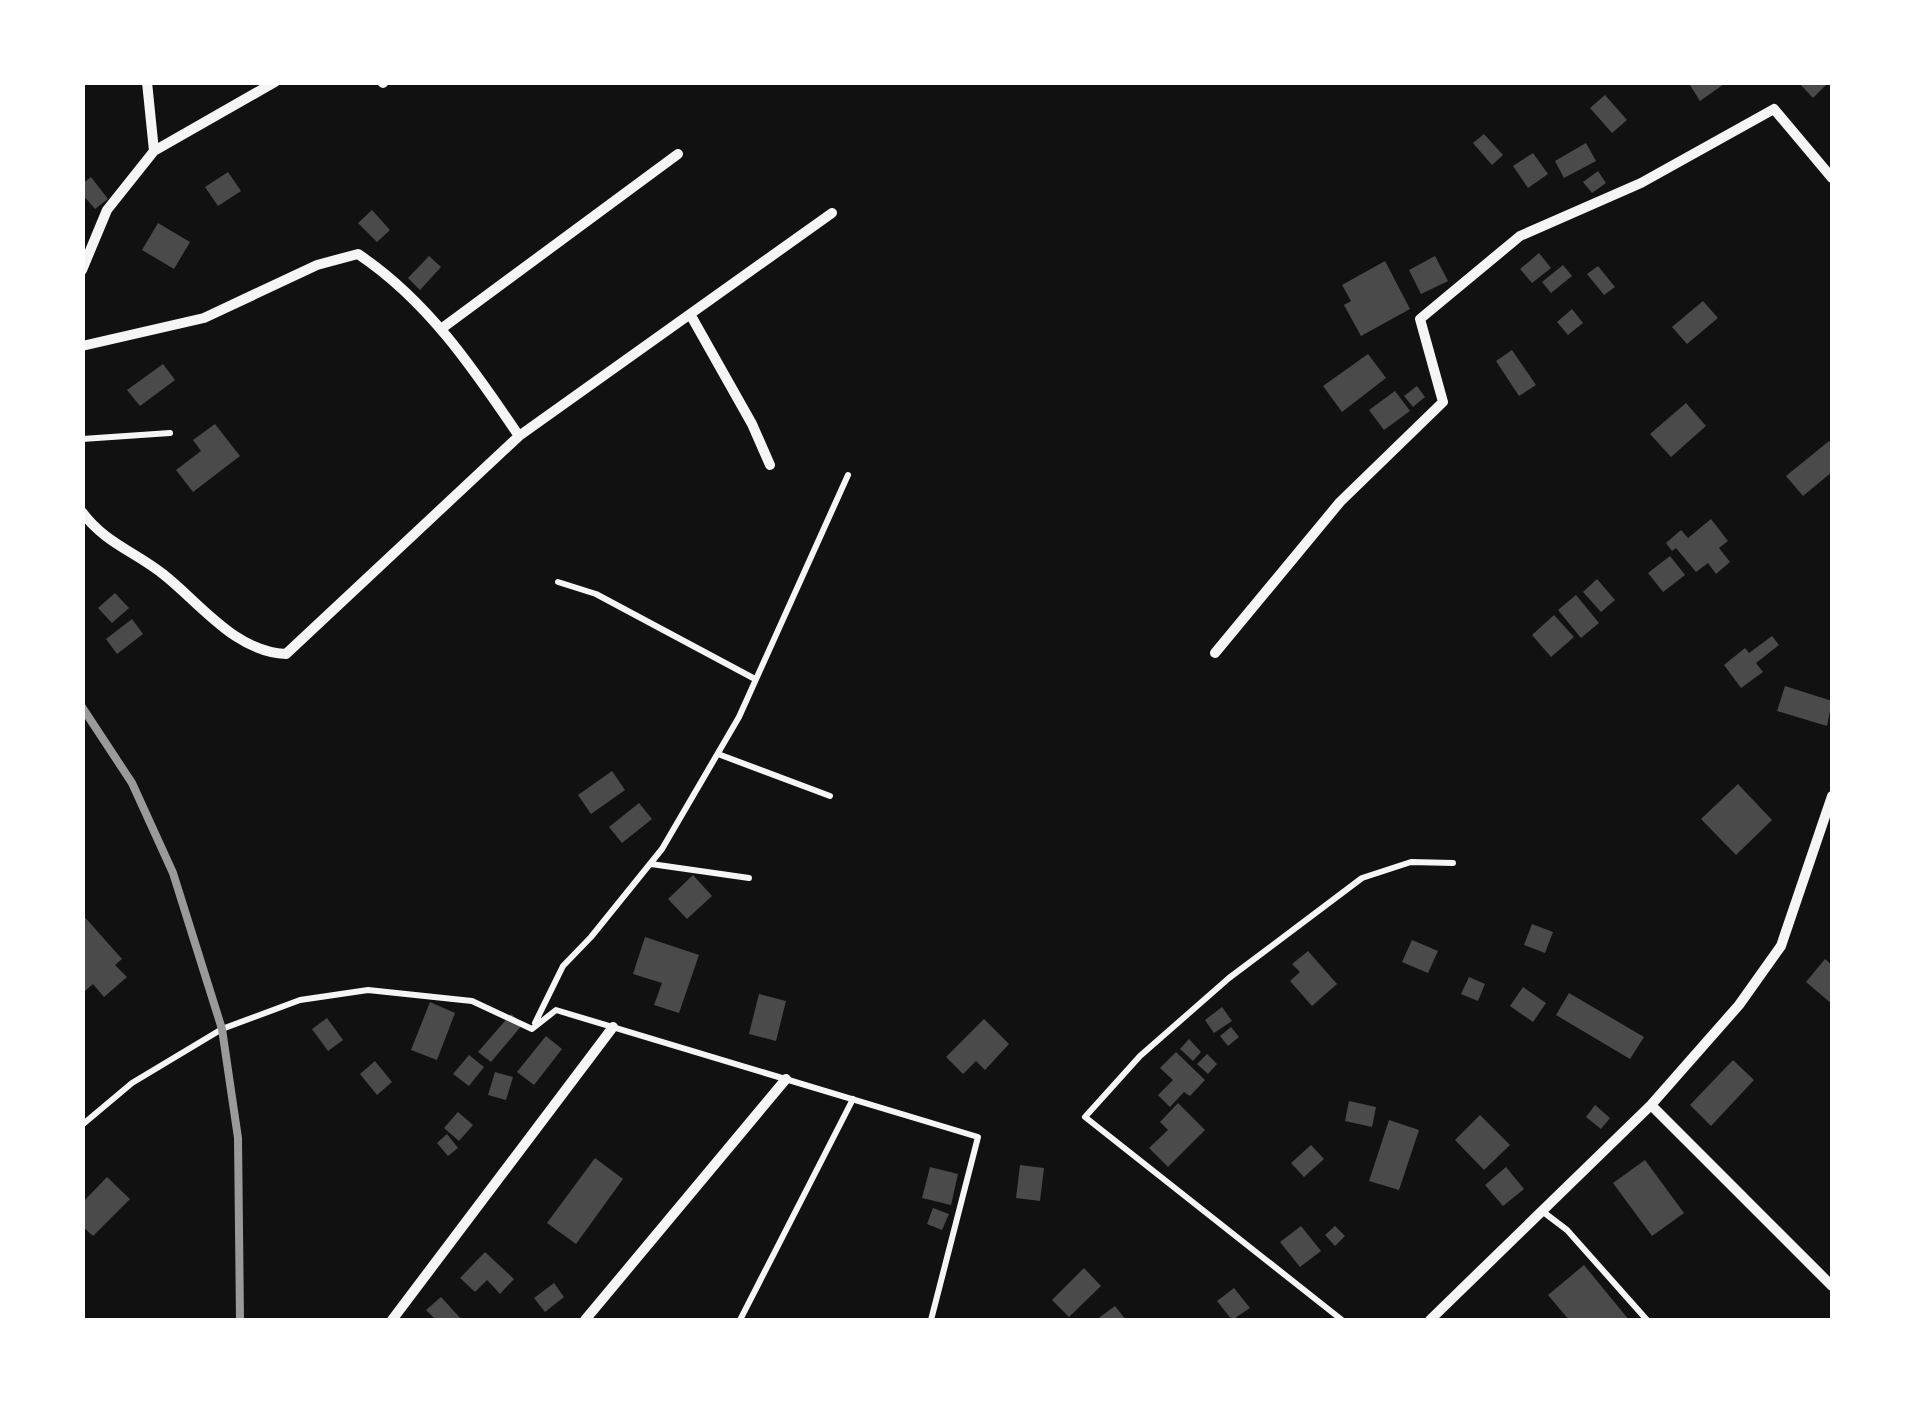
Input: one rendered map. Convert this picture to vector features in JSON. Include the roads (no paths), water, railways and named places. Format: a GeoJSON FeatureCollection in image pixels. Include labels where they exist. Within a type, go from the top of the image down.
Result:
{"type":"FeatureCollection","features":[{"type":"Feature","properties":{"kind":"street"},"geometry":{"type":"LineString","coordinates":[[147,82],[154,150]]}},
{"type":"Feature","properties":{"kind":"street"},"geometry":{"type":"LineString","coordinates":[[82,270],[107,210],[154,150],[274,82]]}},
{"type":"Feature","properties":{"kind":"street"},"geometry":{"type":"LineString","coordinates":[[1215,654],[1340,502],[1443,402],[1420,319],[1520,236],[1641,183],[1774,109],[1832,178]]}},
{"type":"Feature","properties":{"kind":"street"},"geometry":{"type":"LineString","coordinates":[[441,329],[678,154]]}},
{"type":"Feature","properties":{"kind":"street"},"geometry":{"type":"LineString","coordinates":[[82,512],[98,533],[161,572],[232,634],[273,654],[286,654],[520,436],[832,213]]}},
{"type":"Feature","properties":{"kind":"street"},"geometry":{"type":"LineString","coordinates":[[82,346],[204,318],[317,265],[358,254],[391,276],[463,353],[520,436]]}},
{"type":"Feature","properties":{"kind":"street"},"geometry":{"type":"LineString","coordinates":[[690,314],[770,465]]}},
{"type":"Feature","properties":{"kind":"street"},"geometry":{"type":"LineString","coordinates":[[1430,1320],[1650,1104],[1739,1006],[1780,946],[1832,796]]}},
{"type":"Feature","properties":{"kind":"street"},"geometry":{"type":"LineString","coordinates":[[392,1320],[613,1027]]}},
{"type":"Feature","properties":{"kind":"street"},"geometry":{"type":"LineString","coordinates":[[585,1320],[786,1079]]}},
{"type":"Feature","properties":{"kind":"street"},"geometry":{"type":"LineString","coordinates":[[1650,1104],[1832,1286]]}},
{"type":"Feature","properties":{"kind":"lane"},"geometry":{"type":"LineString","coordinates":[[82,439],[170,433]]}},
{"type":"Feature","properties":{"kind":"lane"},"geometry":{"type":"LineString","coordinates":[[532,1028],[563,966],[650,864],[740,717],[848,475]]}},
{"type":"Feature","properties":{"kind":"lane"},"geometry":{"type":"LineString","coordinates":[[558,582],[596,594],[755,679]]}},
{"type":"Feature","properties":{"kind":"lane"},"geometry":{"type":"LineString","coordinates":[[718,754],[830,796]]}},
{"type":"Feature","properties":{"kind":"lane"},"geometry":{"type":"LineString","coordinates":[[1342,1320],[1085,1118],[1140,1056],[1229,978],[1362,878],[1411,862],[1453,864]]}},
{"type":"Feature","properties":{"kind":"lane"},"geometry":{"type":"LineString","coordinates":[[650,864],[748,878]]}},
{"type":"Feature","properties":{"kind":"lane"},"geometry":{"type":"LineString","coordinates":[[82,1125],[132,1083],[222,1029],[300,1000],[368,990],[472,1000],[532,1028]]}},
{"type":"Feature","properties":{"kind":"lane"},"geometry":{"type":"LineString","coordinates":[[532,1028],[556,1010],[978,1137],[931,1320]]}},
{"type":"Feature","properties":{"kind":"lane"},"geometry":{"type":"LineString","coordinates":[[740,1320],[853,1099]]}},
{"type":"Feature","properties":{"kind":"lane"},"geometry":{"type":"LineString","coordinates":[[1542,1211],[1567,1230],[1647,1320]]}},
{"type":"Feature","properties":{"kind":"railway"},"geometry":{"type":"LineString","coordinates":[[82,707],[132,783],[173,873],[222,1029],[238,1138],[240,1320]]}}]}
